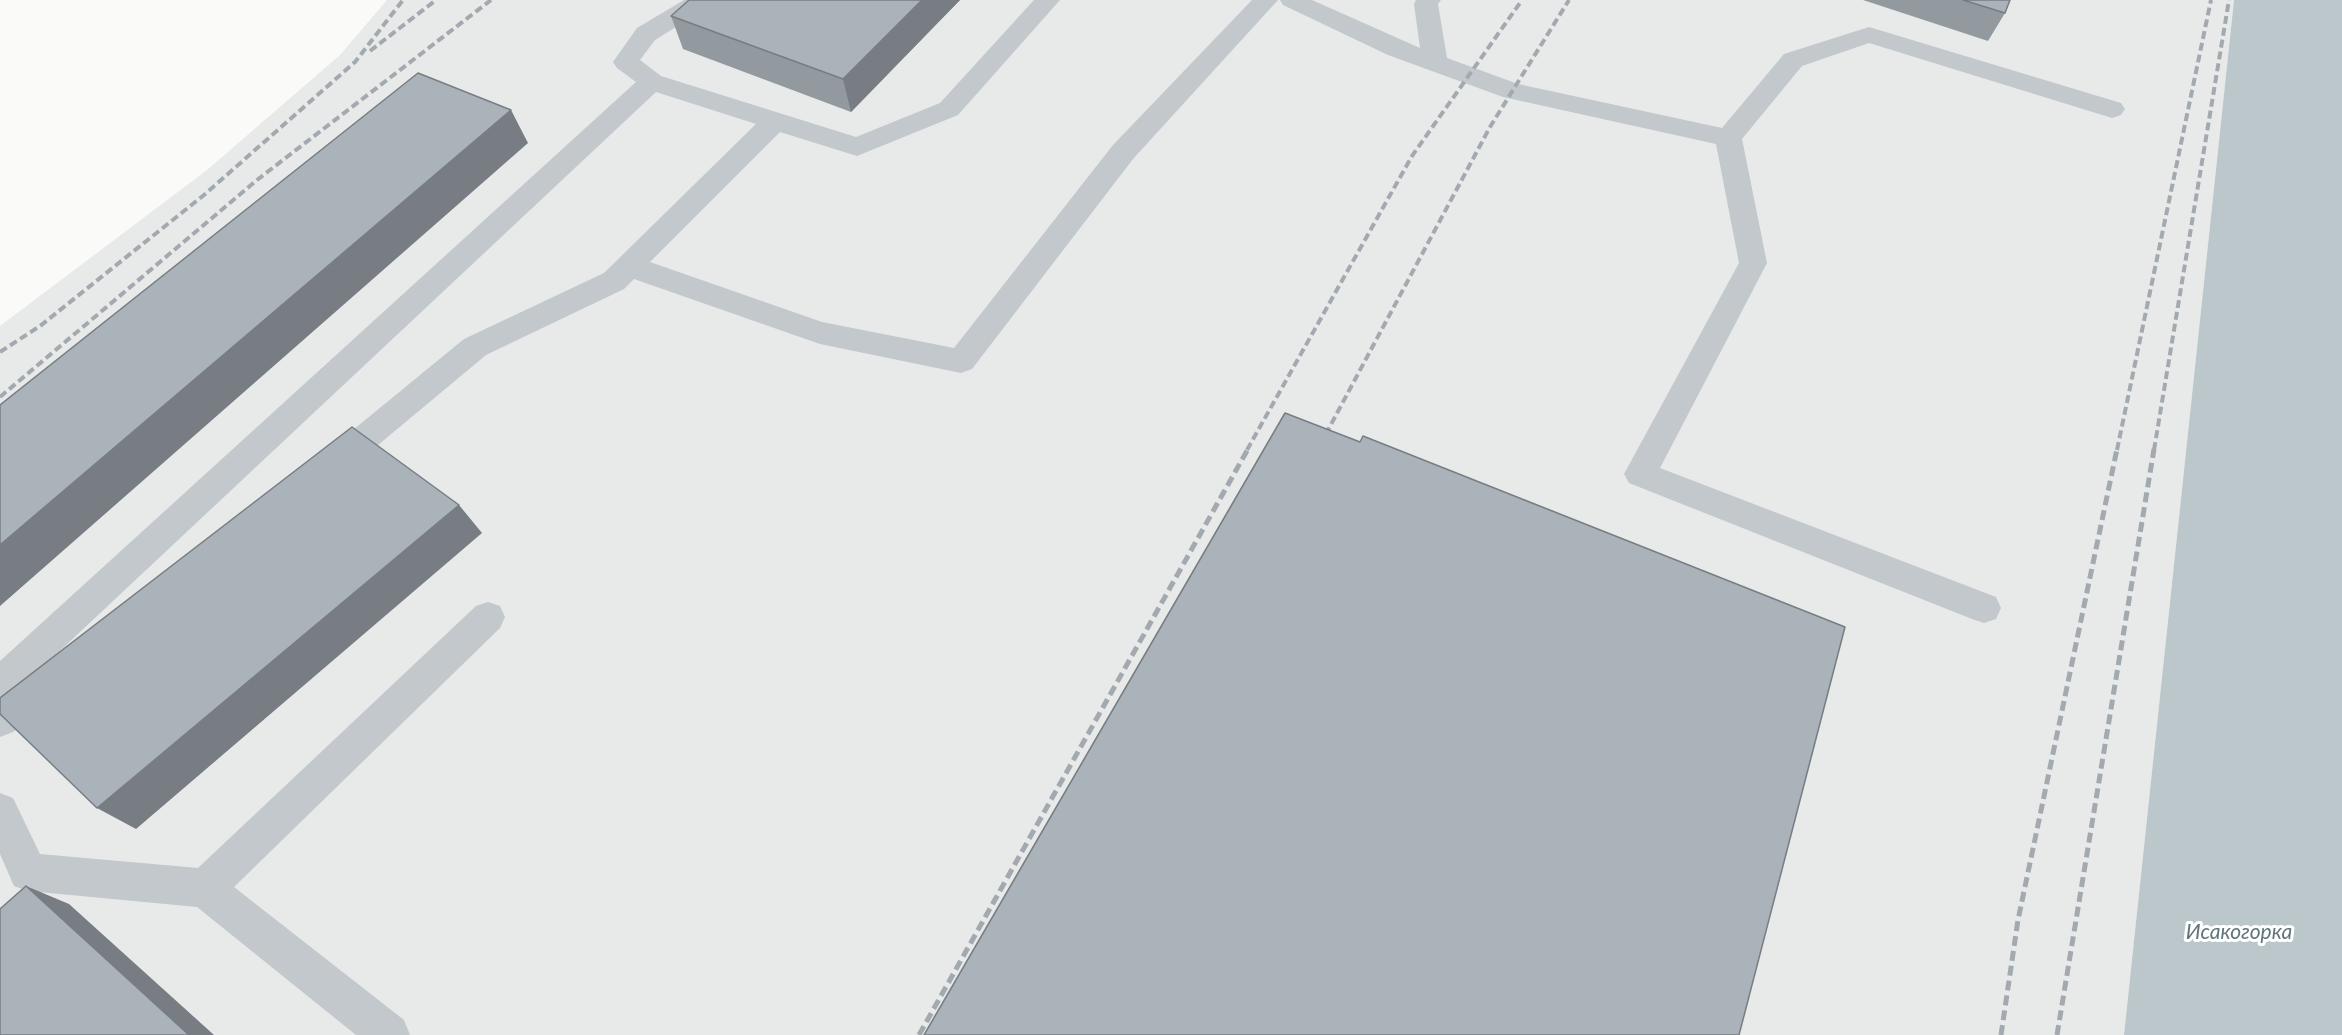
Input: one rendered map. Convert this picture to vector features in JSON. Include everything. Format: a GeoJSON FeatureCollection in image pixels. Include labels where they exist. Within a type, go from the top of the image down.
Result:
{"type":"FeatureCollection","features":[{"type":"Feature","properties":{"kind":"lane"},"geometry":{"type":"LineString","coordinates":[[702,0],[646,34],[626,62],[652,82],[857,147],[949,109],[1048,0]]}},
{"type":"Feature","properties":{"kind":"lane"},"geometry":{"type":"LineString","coordinates":[[629,266],[820,333],[961,361],[1124,152],[1266,0]]}},
{"type":"Feature","properties":{"kind":"lane"},"geometry":{"type":"LineString","coordinates":[[1292,0],[1397,49],[1512,91],[1728,138]]}},
{"type":"Feature","properties":{"kind":"lane"},"geometry":{"type":"LineString","coordinates":[[1429,0],[1426,4],[1435,63]]}},
{"type":"Feature","properties":{"kind":"lane"},"geometry":{"type":"LineString","coordinates":[[1728,138],[1793,60],[1869,35],[2112,109]]}},
{"type":"Feature","properties":{"kind":"lane"},"geometry":{"type":"LineString","coordinates":[[0,684],[652,82]]}},
{"type":"Feature","properties":{"kind":"lane"},"geometry":{"type":"LineString","coordinates":[[306,486],[475,347],[614,281],[775,121]]}},
{"type":"Feature","properties":{"kind":"lane"},"geometry":{"type":"LineString","coordinates":[[1728,138],[1753,263],[1640,474],[1984,608]]}},
{"type":"Feature","properties":{"kind":"lane"},"geometry":{"type":"LineString","coordinates":[[205,888],[488,618]]}},
{"type":"Feature","properties":{"kind":"lane"},"geometry":{"type":"LineString","coordinates":[[0,720],[65,671]]}},
{"type":"Feature","properties":{"kind":"lane"},"geometry":{"type":"LineString","coordinates":[[0,810],[28,873],[205,888],[388,1035]]}},
{"type":"Feature","properties":{"kind":"shaded area"},"geometry":{"type":"Polygon","coordinates":[[[387,0],[2234,0],[2124,1035],[0,1035],[0,326],[207,170],[340,55],[387,0]]]}},
{"type":"Feature","properties":{"kind":"water","name":"Исакогорка"},"geometry":{"type":"Polygon","coordinates":[[[2234,0],[2342,0],[2342,1035],[2124,1035],[2234,0]]]}},
{"type":"Feature","properties":{"kind":"building"},"geometry":{"type":"Polygon","coordinates":[[[689,0],[922,0],[843,79],[671,16],[689,0]]]}},
{"type":"Feature","properties":{"kind":"building"},"geometry":{"type":"Polygon","coordinates":[[[1963,0],[2010,0],[2005,13],[1963,0]]]}},
{"type":"Feature","properties":{"kind":"building"},"geometry":{"type":"Polygon","coordinates":[[[418,73],[511,110],[0,545],[0,405],[418,73]]]}},
{"type":"Feature","properties":{"kind":"building"},"geometry":{"type":"Polygon","coordinates":[[[1285,413],[1360,442],[1363,436],[1845,627],[1739,1035],[924,1035],[1285,413]]]}},
{"type":"Feature","properties":{"kind":"building"},"geometry":{"type":"Polygon","coordinates":[[[352,427],[459,505],[97,808],[0,714],[0,698],[352,427]]]}},
{"type":"Feature","properties":{"kind":"building"},"geometry":{"type":"Polygon","coordinates":[[[26,886],[189,1035],[0,1035],[0,909],[26,886]]]}},
{"type":"Feature","properties":{"kind":"railway"},"geometry":{"type":"LineString","coordinates":[[0,352],[40,326],[204,195],[355,62],[403,0]]}},
{"type":"Feature","properties":{"kind":"railway"},"geometry":{"type":"LineString","coordinates":[[370,51],[436,0]]}},
{"type":"Feature","properties":{"kind":"railway"},"geometry":{"type":"LineString","coordinates":[[0,397],[257,180],[491,0]]}},
{"type":"Feature","properties":{"kind":"railway"},"geometry":{"type":"LineString","coordinates":[[1247,450],[1412,156],[1522,0]]}},
{"type":"Feature","properties":{"kind":"railway"},"geometry":{"type":"LineString","coordinates":[[1320,445],[1490,127],[1569,0]]}},
{"type":"Feature","properties":{"kind":"railway"},"geometry":{"type":"LineString","coordinates":[[2117,450],[2211,0]]}},
{"type":"Feature","properties":{"kind":"railway"},"geometry":{"type":"LineString","coordinates":[[2154,450],[2229,0]]}},
{"type":"Feature","properties":{"kind":"railway"},"geometry":{"type":"LineString","coordinates":[[919,1035],[1248,449]]}},
{"type":"Feature","properties":{"kind":"railway"},"geometry":{"type":"LineString","coordinates":[[2001,1035],[2018,920],[2117,449]]}},
{"type":"Feature","properties":{"kind":"railway"},"geometry":{"type":"LineString","coordinates":[[2057,1035],[2154,449]]}}]}
